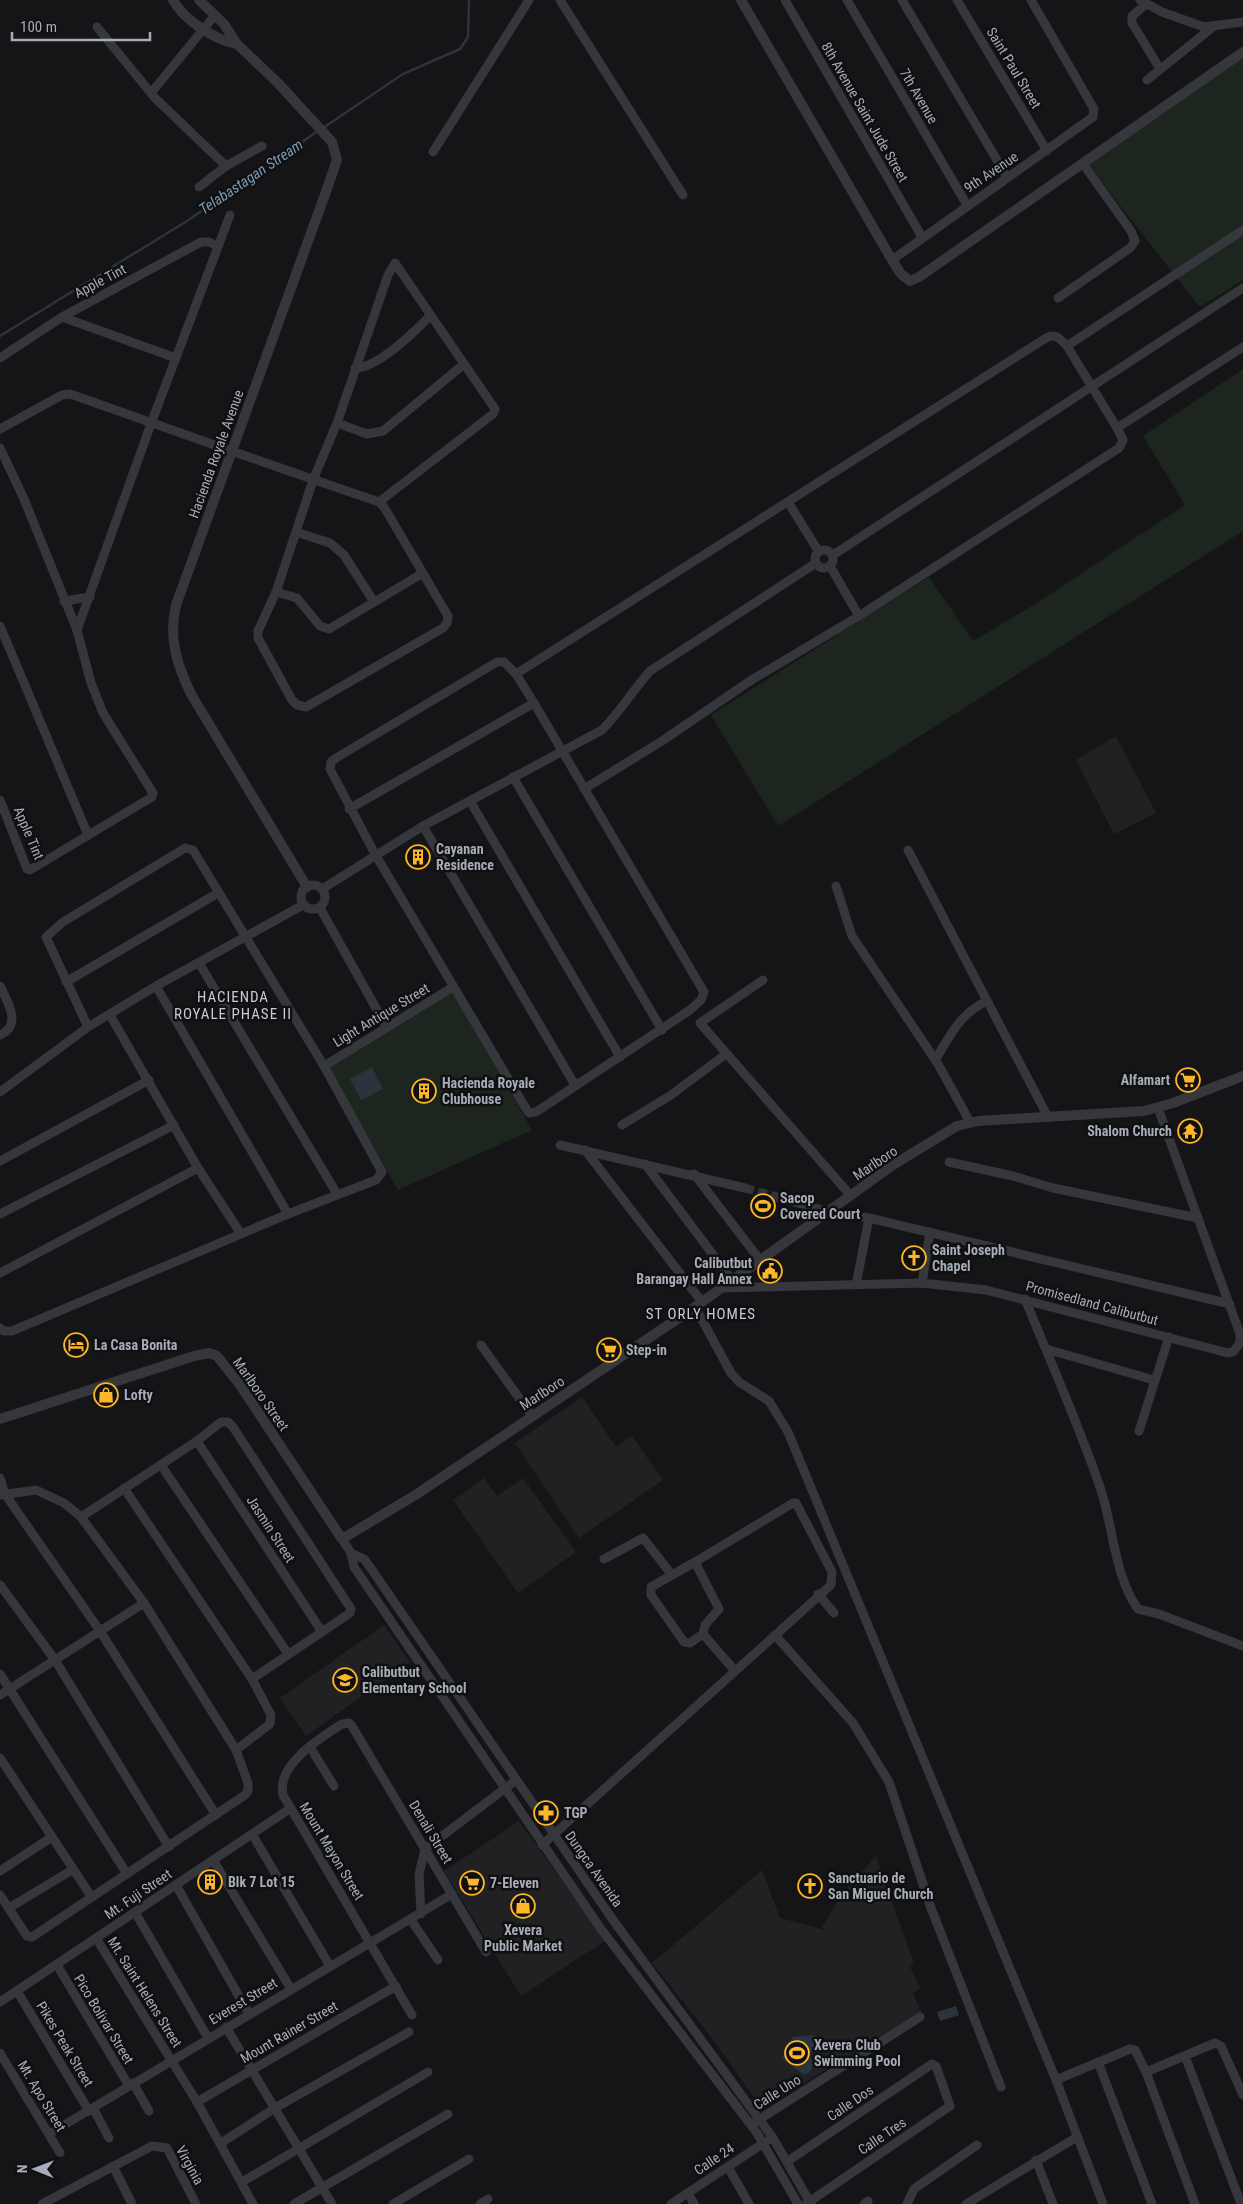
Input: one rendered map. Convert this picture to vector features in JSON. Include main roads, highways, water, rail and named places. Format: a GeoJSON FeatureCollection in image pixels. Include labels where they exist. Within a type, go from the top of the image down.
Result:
{"type":"FeatureCollection","features":[{"type":"Feature","properties":{"kind":"waterway","name":"Telabastagan Stream"},"geometry":{"type":"LineString","coordinates":[[323,128],[403,74],[460,49],[468,37],[469,0]]}},
{"type":"Feature","properties":{"kind":"waterway","name":"Telabastagan Stream"},"geometry":{"type":"LineString","coordinates":[[0,336],[187,221],[318,131]]}},
{"type":"Feature","properties":{"kind":"tunnel"},"geometry":{"type":"LineString","coordinates":[[745,1188],[787,1200]]}},
{"type":"Feature","properties":{"kind":"place","name":"Cayanan Residence"},"geometry":{"type":"Point","coordinates":[418,857]}},
{"type":"Feature","properties":{"kind":"place","name":"Alfamart"},"geometry":{"type":"Point","coordinates":[1188,1080]}},
{"type":"Feature","properties":{"kind":"place","name":"Hacienda Royale Clubhouse"},"geometry":{"type":"Point","coordinates":[424,1091]}},
{"type":"Feature","properties":{"kind":"place","name":"Shalom Church"},"geometry":{"type":"Point","coordinates":[1190,1131]}},
{"type":"Feature","properties":{"kind":"place","name":"Sacop Covered Court"},"geometry":{"type":"Point","coordinates":[763,1206]}},
{"type":"Feature","properties":{"kind":"place","name":"Saint Joseph Chapel"},"geometry":{"type":"Point","coordinates":[914,1258]}},
{"type":"Feature","properties":{"kind":"place","name":"Calibutbut Barangay Hall Annex"},"geometry":{"type":"Point","coordinates":[770,1271]}},
{"type":"Feature","properties":{"kind":"place","name":"La Casa Bonita"},"geometry":{"type":"Point","coordinates":[76,1345]}},
{"type":"Feature","properties":{"kind":"place","name":"Step-in"},"geometry":{"type":"Point","coordinates":[609,1350]}},
{"type":"Feature","properties":{"kind":"place","name":"Lofty"},"geometry":{"type":"Point","coordinates":[106,1395]}},
{"type":"Feature","properties":{"kind":"place","name":"Calibutbut Elementary School"},"geometry":{"type":"Point","coordinates":[345,1680]}},
{"type":"Feature","properties":{"kind":"place","name":"TGP"},"geometry":{"type":"Point","coordinates":[546,1813]}},
{"type":"Feature","properties":{"kind":"place","name":"Blk 7 Lot 15"},"geometry":{"type":"Point","coordinates":[210,1882]}},
{"type":"Feature","properties":{"kind":"place","name":"7-Eleven"},"geometry":{"type":"Point","coordinates":[472,1883]}},
{"type":"Feature","properties":{"kind":"place","name":"Sanctuario de San Miguel Church"},"geometry":{"type":"Point","coordinates":[810,1886]}},
{"type":"Feature","properties":{"kind":"place","name":"Xevera Public Market"},"geometry":{"type":"Point","coordinates":[523,1906]}},
{"type":"Feature","properties":{"kind":"place","name":"Xevera Club Swimming Pool"},"geometry":{"type":"Point","coordinates":[797,2053]}},
{"type":"Feature","properties":{"kind":"district","name":"HACIENDA ROYALE PHASE II"},"geometry":{"type":"Point","coordinates":[233,1006]}},
{"type":"Feature","properties":{"kind":"district","name":"ST ORLY HOMES"},"geometry":{"type":"Point","coordinates":[701,1314]}}]}
